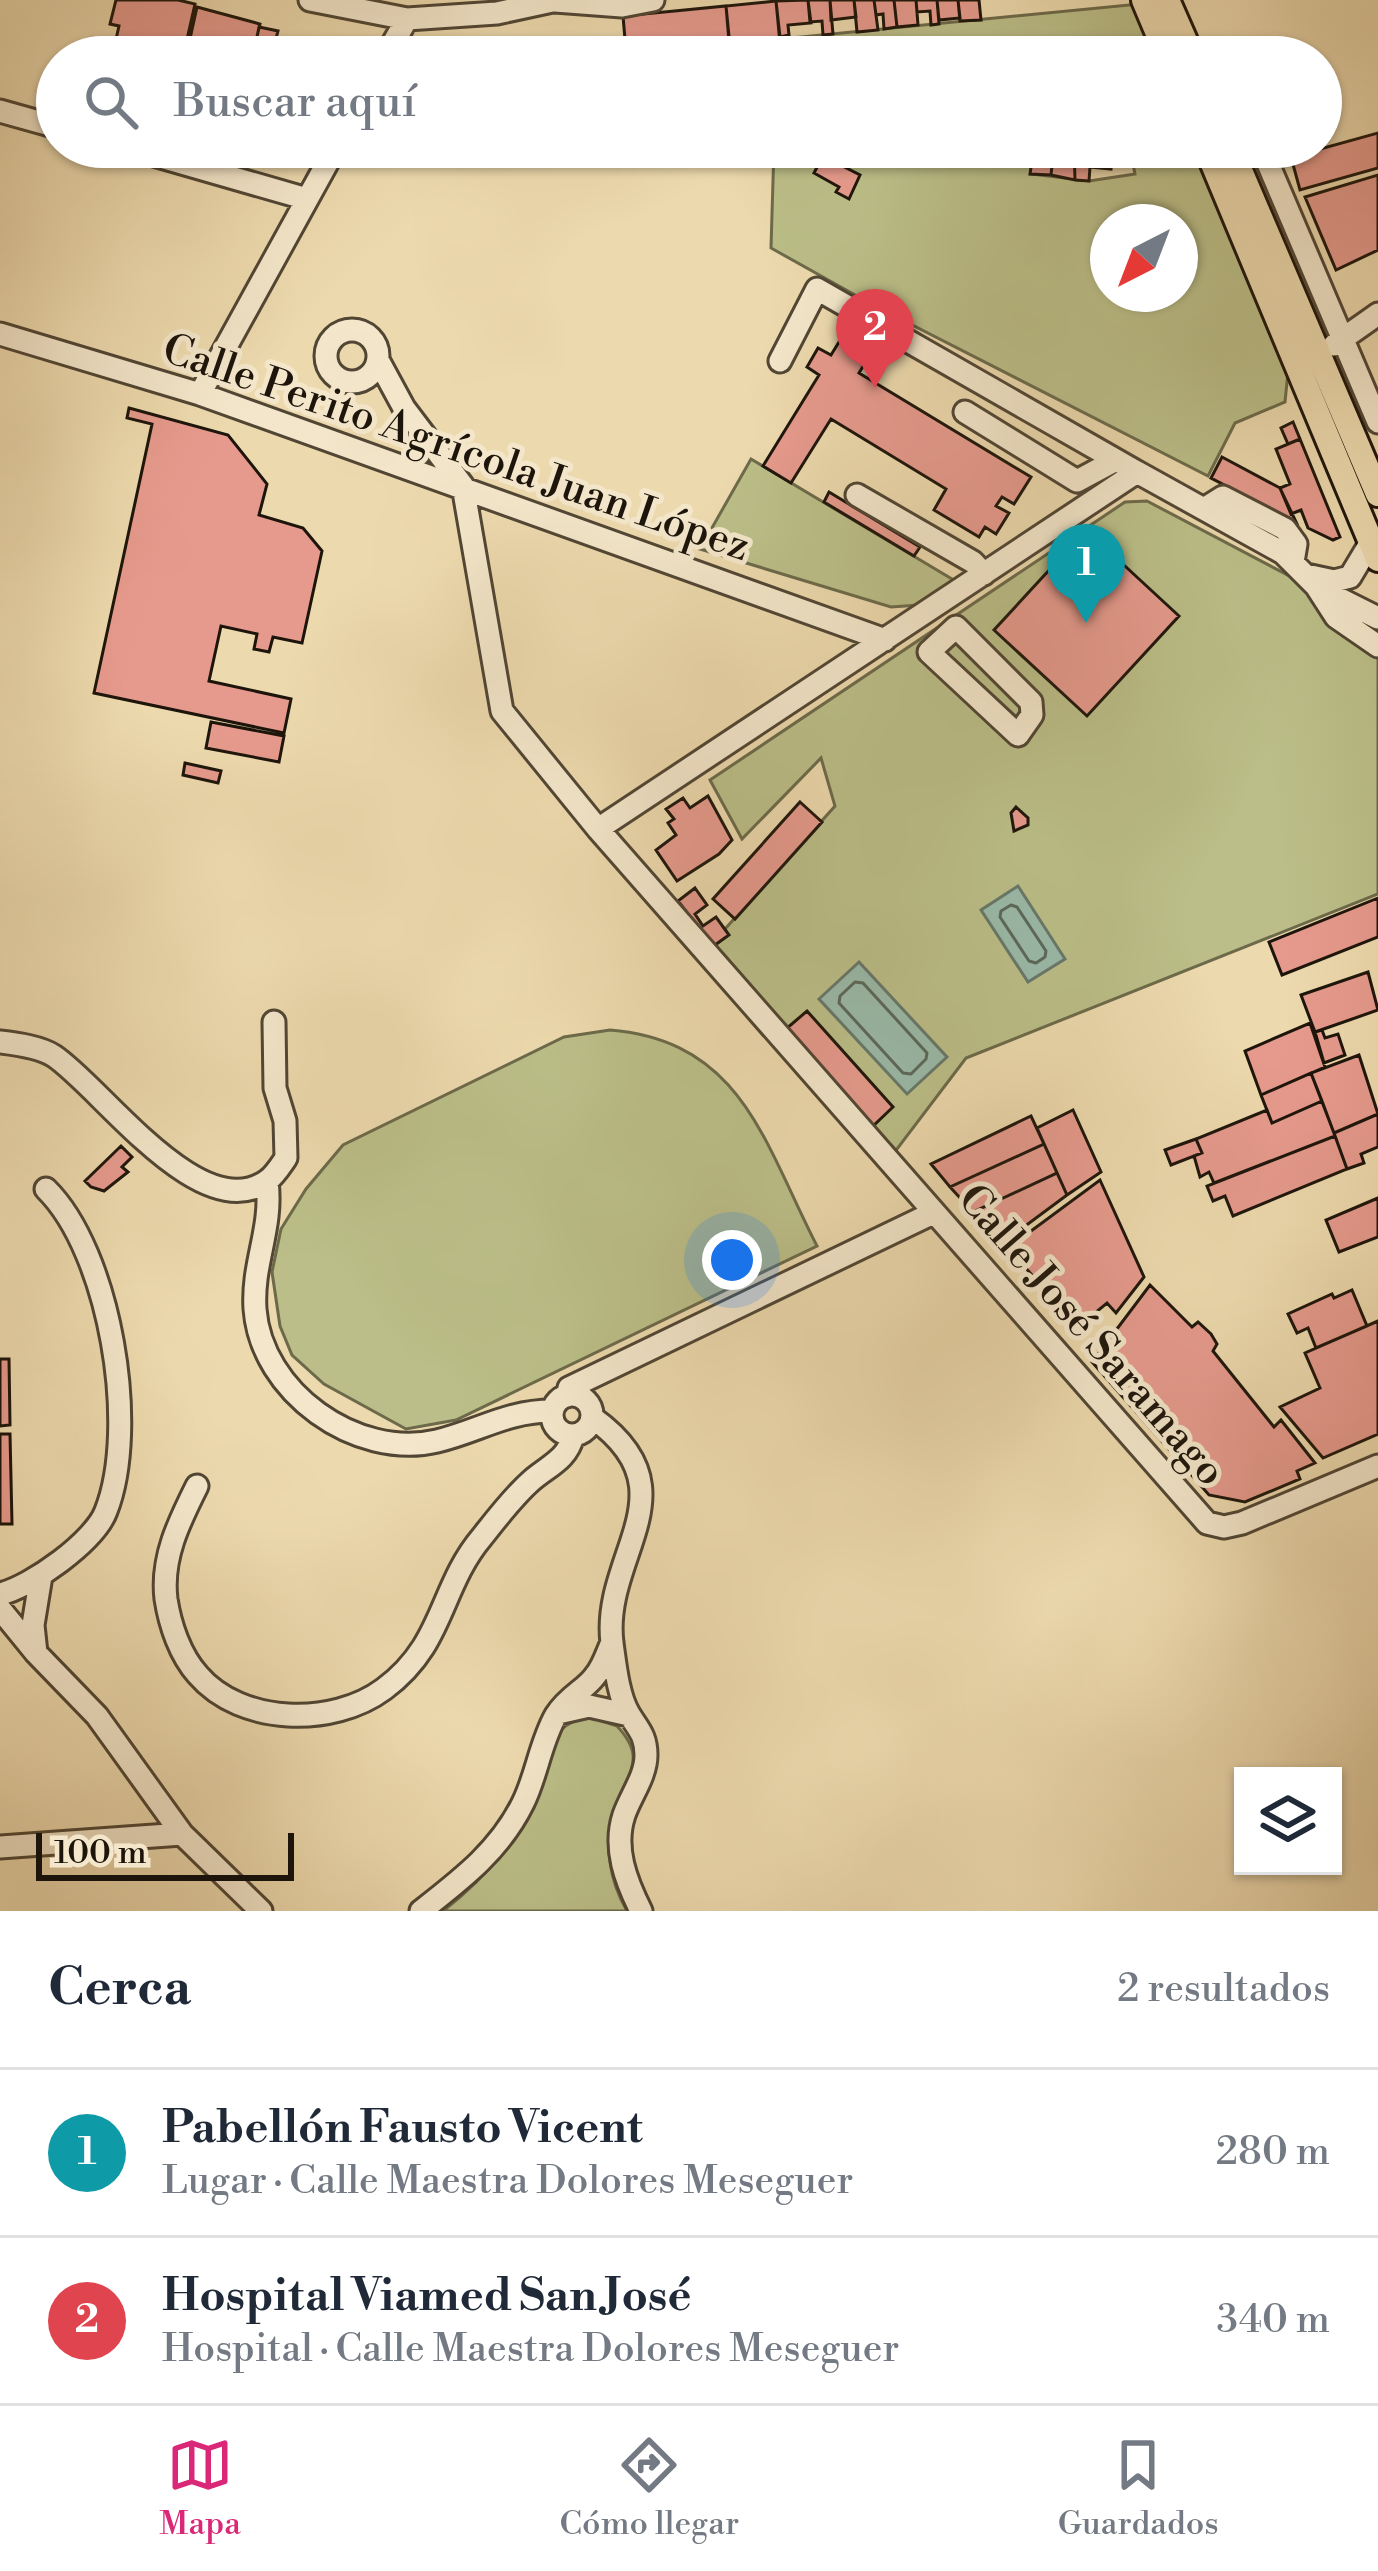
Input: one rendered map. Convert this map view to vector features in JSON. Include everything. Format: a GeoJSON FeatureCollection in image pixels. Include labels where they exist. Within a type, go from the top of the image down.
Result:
{"type":"FeatureCollection","features":[{"type":"Feature","properties":{"kind":"main road"},"geometry":{"type":"LineString","coordinates":[[1144,0],[1159,36]]}},
{"type":"Feature","properties":{"kind":"main road"},"geometry":{"type":"LineString","coordinates":[[1168,0],[1183,36]]}},
{"type":"Feature","properties":{"kind":"main road"},"geometry":{"type":"LineString","coordinates":[[1215,168],[1374,551]]}},
{"type":"Feature","properties":{"kind":"main road"},"geometry":{"type":"LineString","coordinates":[[1239,168],[1378,494]]}},
{"type":"Feature","properties":{"kind":"street"},"geometry":{"type":"LineString","coordinates":[[310,0],[406,19],[497,13],[556,0],[622,6],[653,0]]}},
{"type":"Feature","properties":{"kind":"street"},"geometry":{"type":"LineString","coordinates":[[397,36],[406,19]]}},
{"type":"Feature","properties":{"kind":"street"},"geometry":{"type":"LineString","coordinates":[[0,111],[36,121]]}},
{"type":"Feature","properties":{"kind":"street"},"geometry":{"type":"LineString","coordinates":[[200,168],[308,199]]}},
{"type":"Feature","properties":{"kind":"street"},"geometry":{"type":"LineString","coordinates":[[200,394],[325,168]]}},
{"type":"Feature","properties":{"kind":"street"},"geometry":{"type":"LineString","coordinates":[[1270,168],[1378,422]]}},
{"type":"Feature","properties":{"kind":"street"},"geometry":{"type":"LineString","coordinates":[[780,362],[817,289],[1204,509],[1378,618]]}},
{"type":"Feature","properties":{"kind":"street"},"geometry":{"type":"LineString","coordinates":[[1319,355],[1378,314]]}},
{"type":"Feature","properties":{"kind":"street","name":"Calle Perito Agrícola Juan López"},"geometry":{"type":"LineString","coordinates":[[0,334],[200,394],[885,640]]}},
{"type":"Feature","properties":{"kind":"street"},"geometry":{"type":"LineString","coordinates":[[378,360],[404,408],[463,486]]}},
{"type":"Feature","properties":{"kind":"street"},"geometry":{"type":"LineString","coordinates":[[965,412],[1077,481],[1116,460]]}},
{"type":"Feature","properties":{"kind":"street"},"geometry":{"type":"LineString","coordinates":[[598,829],[1137,472]]}},
{"type":"Feature","properties":{"kind":"street","name":"Calle José Saramago"},"geometry":{"type":"LineString","coordinates":[[463,486],[502,711],[598,829],[1207,1523],[1224,1527],[1242,1523],[1378,1466]]}},
{"type":"Feature","properties":{"kind":"street"},"geometry":{"type":"LineString","coordinates":[[857,495],[973,562],[984,574]]}},
{"type":"Feature","properties":{"kind":"street"},"geometry":{"type":"LineString","coordinates":[[1305,574],[1334,581],[1350,577],[1374,551]]}},
{"type":"Feature","properties":{"kind":"street"},"geometry":{"type":"LineString","coordinates":[[1305,574],[1336,617],[1378,646]]}},
{"type":"Feature","properties":{"kind":"street"},"geometry":{"type":"LineString","coordinates":[[922,616],[943,637]]}},
{"type":"Feature","properties":{"kind":"street"},"geometry":{"type":"LineString","coordinates":[[956,627],[1023,691],[1031,702],[1032,715],[1018,735],[929,652],[943,637],[956,627]]}},
{"type":"Feature","properties":{"kind":"street"},"geometry":{"type":"LineString","coordinates":[[0,1042],[52,1054],[173,1166],[214,1186],[244,1189],[267,1181],[286,1158],[285,1121],[275,1088],[274,1022]]}},
{"type":"Feature","properties":{"kind":"street"},"geometry":{"type":"LineString","coordinates":[[267,1181],[271,1212],[255,1271],[255,1314],[268,1355],[290,1391],[348,1431],[395,1444],[435,1442],[520,1411],[573,1419],[613,1432],[636,1467],[643,1509],[616,1585],[610,1617],[629,1715],[644,1733],[646,1759],[624,1814],[618,1845],[629,1888],[641,1911]]}},
{"type":"Feature","properties":{"kind":"street"},"geometry":{"type":"LineString","coordinates":[[0,1594],[41,1576],[106,1514],[118,1449],[118,1377],[106,1304],[69,1211],[46,1189]]}},
{"type":"Feature","properties":{"kind":"street"},"geometry":{"type":"LineString","coordinates":[[573,1419],[569,1388],[933,1213]]}},
{"type":"Feature","properties":{"kind":"street"},"geometry":{"type":"LineString","coordinates":[[196,1486],[169,1548],[166,1597],[177,1641],[199,1677],[235,1701],[272,1714],[310,1718],[356,1706],[409,1667],[433,1637],[477,1542],[529,1483],[619,1364]]}},
{"type":"Feature","properties":{"kind":"street"},"geometry":{"type":"LineString","coordinates":[[36,1653],[33,1625],[41,1576]]}},
{"type":"Feature","properties":{"kind":"street"},"geometry":{"type":"LineString","coordinates":[[0,1609],[97,1716],[182,1834],[261,1911]]}},
{"type":"Feature","properties":{"kind":"street"},"geometry":{"type":"LineString","coordinates":[[421,1911],[478,1867],[504,1835],[526,1799],[537,1754],[558,1713],[577,1688],[594,1678],[612,1642]]}},
{"type":"Feature","properties":{"kind":"street"},"geometry":{"type":"LineString","coordinates":[[558,1713],[589,1706],[629,1715]]}},
{"type":"Feature","properties":{"kind":"street"},"geometry":{"type":"LineString","coordinates":[[0,1847],[182,1834]]}},
{"type":"Feature","properties":{"kind":"green space"},"geometry":{"type":"Polygon","coordinates":[[[1139,4],[1153,36],[811,36],[1139,4]]]}},
{"type":"Feature","properties":{"kind":"green space"},"geometry":{"type":"Polygon","coordinates":[[[773,168],[1032,168],[1031,174],[1089,181],[1135,174],[1134,168],[1206,168],[1288,372],[1285,402],[1235,423],[1208,476],[771,248],[773,168]]]}},
{"type":"Feature","properties":{"kind":"green space"},"geometry":{"type":"Polygon","coordinates":[[[751,459],[957,582],[919,605],[891,607],[700,549],[751,459]]]}},
{"type":"Feature","properties":{"kind":"green space"},"geometry":{"type":"Polygon","coordinates":[[[1147,501],[1373,620],[1378,632],[1378,894],[966,1058],[891,1157],[709,950],[728,935],[725,929],[835,806],[821,758],[742,839],[710,780],[1125,502],[1147,501]]]}},
{"type":"Feature","properties":{"kind":"green space"},"geometry":{"type":"Polygon","coordinates":[[[610,1030],[655,1038],[691,1054],[720,1076],[763,1135],[817,1246],[456,1420],[406,1429],[324,1384],[292,1355],[280,1326],[272,1272],[281,1229],[306,1189],[343,1145],[564,1037],[610,1030]]]}},
{"type":"Feature","properties":{"kind":"green space"},"geometry":{"type":"Polygon","coordinates":[[[590,1717],[617,1726],[632,1749],[632,1768],[609,1837],[612,1875],[627,1911],[443,1911],[474,1884],[511,1840],[539,1787],[558,1734],[572,1722],[590,1717]]]}},
{"type":"Feature","properties":{"kind":"water"},"geometry":{"type":"Polygon","coordinates":[[[1018,886],[1065,959],[1028,982],[981,910],[1018,886]]]}},
{"type":"Feature","properties":{"kind":"water"},"geometry":{"type":"Polygon","coordinates":[[[859,962],[947,1057],[907,1094],[819,999],[859,962]]]}},
{"type":"Feature","properties":{"kind":"building"},"geometry":{"type":"Polygon","coordinates":[[[116,0],[195,4],[188,36],[117,36],[119,26],[110,24],[116,0]]]}},
{"type":"Feature","properties":{"kind":"building"},"geometry":{"type":"Polygon","coordinates":[[[808,0],[830,0],[833,34],[823,35],[822,21],[810,22],[808,0]]]}},
{"type":"Feature","properties":{"kind":"building"},"geometry":{"type":"Polygon","coordinates":[[[808,0],[811,23],[788,25],[789,35],[780,36],[776,1],[808,0]]]}},
{"type":"Feature","properties":{"kind":"building"},"geometry":{"type":"Polygon","coordinates":[[[830,0],[854,0],[856,17],[831,20],[830,0]]]}},
{"type":"Feature","properties":{"kind":"building"},"geometry":{"type":"Polygon","coordinates":[[[854,0],[874,0],[878,30],[857,32],[854,0]]]}},
{"type":"Feature","properties":{"kind":"building"},"geometry":{"type":"Polygon","coordinates":[[[874,0],[894,0],[897,27],[884,29],[883,14],[876,15],[874,0]]]}},
{"type":"Feature","properties":{"kind":"building"},"geometry":{"type":"Polygon","coordinates":[[[894,0],[916,0],[918,25],[897,27],[894,0]]]}},
{"type":"Feature","properties":{"kind":"building"},"geometry":{"type":"Polygon","coordinates":[[[916,0],[937,0],[939,24],[931,25],[930,11],[917,12],[916,0]]]}},
{"type":"Feature","properties":{"kind":"building"},"geometry":{"type":"Polygon","coordinates":[[[937,0],[958,0],[960,18],[939,20],[937,0]]]}},
{"type":"Feature","properties":{"kind":"building"},"geometry":{"type":"Polygon","coordinates":[[[958,0],[979,0],[981,20],[960,21],[958,0]]]}},
{"type":"Feature","properties":{"kind":"building"},"geometry":{"type":"Polygon","coordinates":[[[776,1],[779,36],[729,36],[726,6],[776,1]]]}},
{"type":"Feature","properties":{"kind":"building"},"geometry":{"type":"Polygon","coordinates":[[[726,6],[729,36],[625,36],[623,16],[726,6]]]}},
{"type":"Feature","properties":{"kind":"building"},"geometry":{"type":"Polygon","coordinates":[[[197,7],[260,24],[257,36],[191,36],[197,7]]]}},
{"type":"Feature","properties":{"kind":"building"},"geometry":{"type":"Polygon","coordinates":[[[259,27],[278,31],[277,36],[257,36],[259,27]]]}},
{"type":"Feature","properties":{"kind":"building"},"geometry":{"type":"Polygon","coordinates":[[[1378,133],[1378,168],[1300,190],[1294,168],[1342,168],[1342,143],[1378,133]]]}},
{"type":"Feature","properties":{"kind":"building"},"geometry":{"type":"Polygon","coordinates":[[[817,168],[846,168],[860,175],[849,199],[836,192],[839,187],[814,173],[817,168]]]}},
{"type":"Feature","properties":{"kind":"building"},"geometry":{"type":"Polygon","coordinates":[[[1031,168],[1052,168],[1051,175],[1030,174],[1031,168]]]}},
{"type":"Feature","properties":{"kind":"building"},"geometry":{"type":"Polygon","coordinates":[[[1052,168],[1075,168],[1075,180],[1051,175],[1052,168]]]}},
{"type":"Feature","properties":{"kind":"building"},"geometry":{"type":"Polygon","coordinates":[[[1075,168],[1090,168],[1089,181],[1075,180],[1075,168]]]}},
{"type":"Feature","properties":{"kind":"building"},"geometry":{"type":"Polygon","coordinates":[[[1378,175],[1378,250],[1336,270],[1305,197],[1378,175]]]}},
{"type":"Feature","properties":{"kind":"building"},"geometry":{"type":"Polygon","coordinates":[[[850,324],[878,342],[859,373],[1031,477],[1014,504],[1002,497],[996,506],[1009,513],[996,534],[985,527],[979,537],[934,510],[946,489],[831,419],[791,483],[763,466],[819,375],[807,367],[818,348],[831,355],[850,324]]]}},
{"type":"Feature","properties":{"kind":"building"},"geometry":{"type":"Polygon","coordinates":[[[129,408],[228,435],[267,484],[259,515],[303,528],[322,551],[302,643],[273,637],[269,652],[254,649],[257,634],[221,626],[209,681],[291,699],[284,733],[94,693],[152,424],[127,418],[129,408]]]}},
{"type":"Feature","properties":{"kind":"building"},"geometry":{"type":"Polygon","coordinates":[[[1293,422],[1300,439],[1288,444],[1281,428],[1293,422]]]}},
{"type":"Feature","properties":{"kind":"building"},"geometry":{"type":"Polygon","coordinates":[[[1300,439],[1340,537],[1333,540],[1308,528],[1301,510],[1291,514],[1280,488],[1290,484],[1276,449],[1300,439]]]}},
{"type":"Feature","properties":{"kind":"building"},"geometry":{"type":"Polygon","coordinates":[[[1222,457],[1280,488],[1296,522],[1211,478],[1222,457]]]}},
{"type":"Feature","properties":{"kind":"building"},"geometry":{"type":"Polygon","coordinates":[[[829,492],[920,547],[914,556],[824,502],[829,492]]]}},
{"type":"Feature","properties":{"kind":"building"},"geometry":{"type":"Polygon","coordinates":[[[1086,530],[1179,616],[1087,716],[994,630],[1086,530]]]}},
{"type":"Feature","properties":{"kind":"building"},"geometry":{"type":"Polygon","coordinates":[[[211,722],[284,736],[279,762],[206,748],[211,722]]]}},
{"type":"Feature","properties":{"kind":"building"},"geometry":{"type":"Polygon","coordinates":[[[185,763],[221,771],[218,783],[183,775],[185,763]]]}},
{"type":"Feature","properties":{"kind":"building"},"geometry":{"type":"Polygon","coordinates":[[[708,796],[732,840],[677,881],[656,850],[676,835],[668,823],[674,819],[666,809],[683,798],[690,808],[708,796]]]}},
{"type":"Feature","properties":{"kind":"building"},"geometry":{"type":"Polygon","coordinates":[[[800,802],[822,822],[735,919],[713,899],[800,802]]]}},
{"type":"Feature","properties":{"kind":"building"},"geometry":{"type":"Polygon","coordinates":[[[1016,807],[1028,818],[1028,825],[1014,831],[1011,813],[1016,807]]]}},
{"type":"Feature","properties":{"kind":"building"},"geometry":{"type":"Polygon","coordinates":[[[695,888],[707,905],[695,914],[703,926],[716,917],[729,935],[712,947],[681,921],[689,915],[678,901],[695,888]]]}},
{"type":"Feature","properties":{"kind":"building"},"geometry":{"type":"Polygon","coordinates":[[[1378,898],[1378,937],[1282,975],[1269,942],[1378,898]]]}},
{"type":"Feature","properties":{"kind":"building"},"geometry":{"type":"Polygon","coordinates":[[[1368,972],[1378,1010],[1315,1032],[1301,995],[1368,972]]]}},
{"type":"Feature","properties":{"kind":"building"},"geometry":{"type":"Polygon","coordinates":[[[807,1011],[893,1107],[873,1126],[786,1029],[807,1011]]]}},
{"type":"Feature","properties":{"kind":"building"},"geometry":{"type":"Polygon","coordinates":[[[1310,1023],[1325,1067],[1261,1095],[1245,1051],[1310,1023]]]}},
{"type":"Feature","properties":{"kind":"building"},"geometry":{"type":"Polygon","coordinates":[[[1322,1030],[1325,1038],[1338,1034],[1345,1055],[1324,1063],[1315,1032],[1322,1030]]]}},
{"type":"Feature","properties":{"kind":"building"},"geometry":{"type":"Polygon","coordinates":[[[1359,1055],[1378,1114],[1334,1133],[1311,1073],[1359,1055]]]}},
{"type":"Feature","properties":{"kind":"building"},"geometry":{"type":"Polygon","coordinates":[[[1311,1073],[1322,1101],[1272,1123],[1261,1095],[1311,1073]]]}},
{"type":"Feature","properties":{"kind":"building"},"geometry":{"type":"Polygon","coordinates":[[[1322,1101],[1335,1136],[1214,1183],[1209,1172],[1200,1177],[1194,1156],[1202,1153],[1196,1139],[1267,1110],[1272,1123],[1322,1101]]]}},
{"type":"Feature","properties":{"kind":"building"},"geometry":{"type":"Polygon","coordinates":[[[1073,1110],[1101,1172],[1067,1195],[1037,1128],[1073,1110]]]}},
{"type":"Feature","properties":{"kind":"building"},"geometry":{"type":"Polygon","coordinates":[[[1378,1114],[1378,1147],[1361,1154],[1364,1163],[1347,1169],[1334,1133],[1378,1114]]]}},
{"type":"Feature","properties":{"kind":"building"},"geometry":{"type":"Polygon","coordinates":[[[1031,1116],[1044,1144],[950,1187],[931,1164],[1031,1116]]]}},
{"type":"Feature","properties":{"kind":"building"},"geometry":{"type":"Polygon","coordinates":[[[1335,1136],[1347,1169],[1233,1216],[1225,1196],[1213,1201],[1207,1186],[1335,1136]]]}},
{"type":"Feature","properties":{"kind":"building"},"geometry":{"type":"Polygon","coordinates":[[[1196,1139],[1202,1153],[1171,1165],[1165,1150],[1196,1139]]]}},
{"type":"Feature","properties":{"kind":"building"},"geometry":{"type":"Polygon","coordinates":[[[1044,1144],[1057,1173],[973,1212],[950,1187],[1044,1144]]]}},
{"type":"Feature","properties":{"kind":"building"},"geometry":{"type":"Polygon","coordinates":[[[121,1146],[132,1157],[122,1167],[128,1172],[104,1191],[91,1187],[85,1181],[121,1146]]]}},
{"type":"Feature","properties":{"kind":"building"},"geometry":{"type":"Polygon","coordinates":[[[1057,1173],[1067,1195],[1001,1244],[973,1212],[1057,1173]]]}},
{"type":"Feature","properties":{"kind":"building"},"geometry":{"type":"Polygon","coordinates":[[[1100,1180],[1144,1277],[1116,1313],[1107,1303],[1078,1327],[1008,1248],[1100,1180]]]}},
{"type":"Feature","properties":{"kind":"building"},"geometry":{"type":"Polygon","coordinates":[[[1378,1198],[1378,1237],[1339,1252],[1326,1220],[1378,1198]]]}},
{"type":"Feature","properties":{"kind":"building"},"geometry":{"type":"Polygon","coordinates":[[[1150,1285],[1192,1327],[1198,1322],[1211,1334],[1217,1344],[1213,1351],[1274,1427],[1281,1420],[1315,1463],[1297,1471],[1300,1479],[1245,1502],[1209,1495],[1092,1362],[1150,1285]]]}},
{"type":"Feature","properties":{"kind":"building"},"geometry":{"type":"Polygon","coordinates":[[[1352,1290],[1367,1326],[1316,1348],[1308,1328],[1297,1333],[1288,1314],[1352,1290]]]}},
{"type":"Feature","properties":{"kind":"building"},"geometry":{"type":"Polygon","coordinates":[[[1378,1321],[1378,1434],[1323,1458],[1280,1407],[1320,1388],[1305,1353],[1378,1321]]]}},
{"type":"Feature","properties":{"kind":"building"},"geometry":{"type":"Polygon","coordinates":[[[0,1359],[9,1359],[10,1425],[0,1426],[0,1359]]]}},
{"type":"Feature","properties":{"kind":"building"},"geometry":{"type":"Polygon","coordinates":[[[0,1434],[10,1434],[12,1524],[0,1524],[0,1434]]]}},
{"type":"Feature","properties":{"kind":"place","name":"Hospital Viamed San José"},"geometry":{"type":"Point","coordinates":[875,388]}},
{"type":"Feature","properties":{"kind":"place","name":"Pabellón Fausto Vicent"},"geometry":{"type":"Point","coordinates":[1086,623]}}]}
